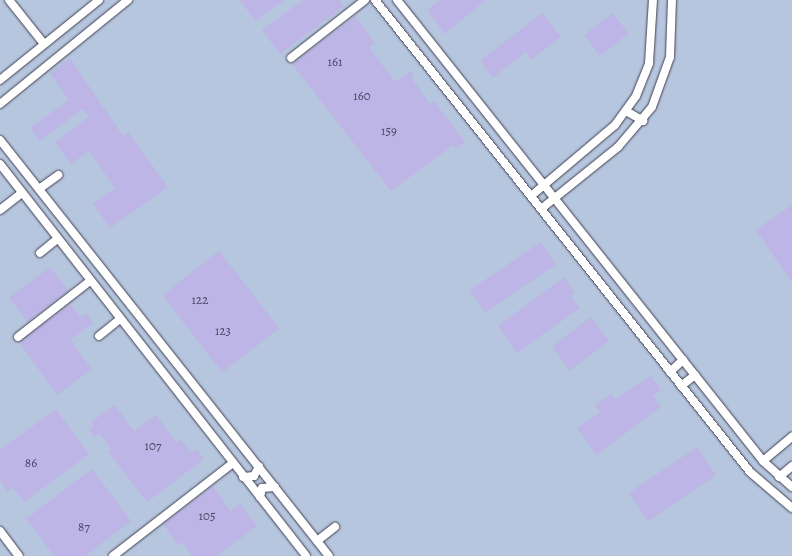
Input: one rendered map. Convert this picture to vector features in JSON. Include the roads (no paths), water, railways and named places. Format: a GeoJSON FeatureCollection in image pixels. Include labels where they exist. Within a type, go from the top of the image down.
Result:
{"type":"FeatureCollection","features":[{"type":"Feature","properties":{"kind":"lane"},"geometry":{"type":"LineString","coordinates":[[9,0],[44,44]]}},
{"type":"Feature","properties":{"kind":"lane"},"geometry":{"type":"LineString","coordinates":[[0,80],[99,0]]}},
{"type":"Feature","properties":{"kind":"lane"},"geometry":{"type":"LineString","coordinates":[[0,104],[120,4],[128,0]]}},
{"type":"Feature","properties":{"kind":"lane"},"geometry":{"type":"LineString","coordinates":[[291,58],[365,0]]}},
{"type":"Feature","properties":{"kind":"lane"},"geometry":{"type":"LineString","coordinates":[[375,0],[681,386],[761,484],[792,508]]}},
{"type":"Feature","properties":{"kind":"lane"},"geometry":{"type":"LineString","coordinates":[[397,0],[763,461],[779,477],[792,487]]}},
{"type":"Feature","properties":{"kind":"lane"},"geometry":{"type":"LineString","coordinates":[[530,196],[602,137],[626,111],[649,63],[653,0]]}},
{"type":"Feature","properties":{"kind":"lane"},"geometry":{"type":"LineString","coordinates":[[541,209],[618,147],[642,121],[666,74],[672,0]]}},
{"type":"Feature","properties":{"kind":"lane"},"geometry":{"type":"LineString","coordinates":[[626,111],[642,121]]}},
{"type":"Feature","properties":{"kind":"lane"},"geometry":{"type":"LineString","coordinates":[[0,140],[329,556]]}},
{"type":"Feature","properties":{"kind":"lane"},"geometry":{"type":"LineString","coordinates":[[0,164],[57,239],[306,556]]}},
{"type":"Feature","properties":{"kind":"lane"},"geometry":{"type":"LineString","coordinates":[[39,189],[58,175]]}},
{"type":"Feature","properties":{"kind":"lane"},"geometry":{"type":"LineString","coordinates":[[0,210],[22,193]]}},
{"type":"Feature","properties":{"kind":"lane"},"geometry":{"type":"LineString","coordinates":[[40,253],[57,239]]}},
{"type":"Feature","properties":{"kind":"lane"},"geometry":{"type":"LineString","coordinates":[[18,337],[90,281]]}},
{"type":"Feature","properties":{"kind":"lane"},"geometry":{"type":"LineString","coordinates":[[99,336],[120,319]]}},
{"type":"Feature","properties":{"kind":"lane"},"geometry":{"type":"LineString","coordinates":[[670,372],[683,360]]}},
{"type":"Feature","properties":{"kind":"lane"},"geometry":{"type":"LineString","coordinates":[[681,386],[695,375]]}},
{"type":"Feature","properties":{"kind":"lane"},"geometry":{"type":"LineString","coordinates":[[763,461],[792,437]]}},
{"type":"Feature","properties":{"kind":"lane"},"geometry":{"type":"LineString","coordinates":[[113,556],[233,463]]}},
{"type":"Feature","properties":{"kind":"lane"},"geometry":{"type":"LineString","coordinates":[[243,477],[254,476],[259,466]]}},
{"type":"Feature","properties":{"kind":"lane"},"geometry":{"type":"LineString","coordinates":[[779,477],[792,466]]}},
{"type":"Feature","properties":{"kind":"lane"},"geometry":{"type":"LineString","coordinates":[[260,497],[262,488],[275,486]]}},
{"type":"Feature","properties":{"kind":"lane"},"geometry":{"type":"LineString","coordinates":[[317,541],[334,527]]}},
{"type":"Feature","properties":{"kind":"lane"},"geometry":{"type":"LineString","coordinates":[[0,532],[19,556]]}}]}
